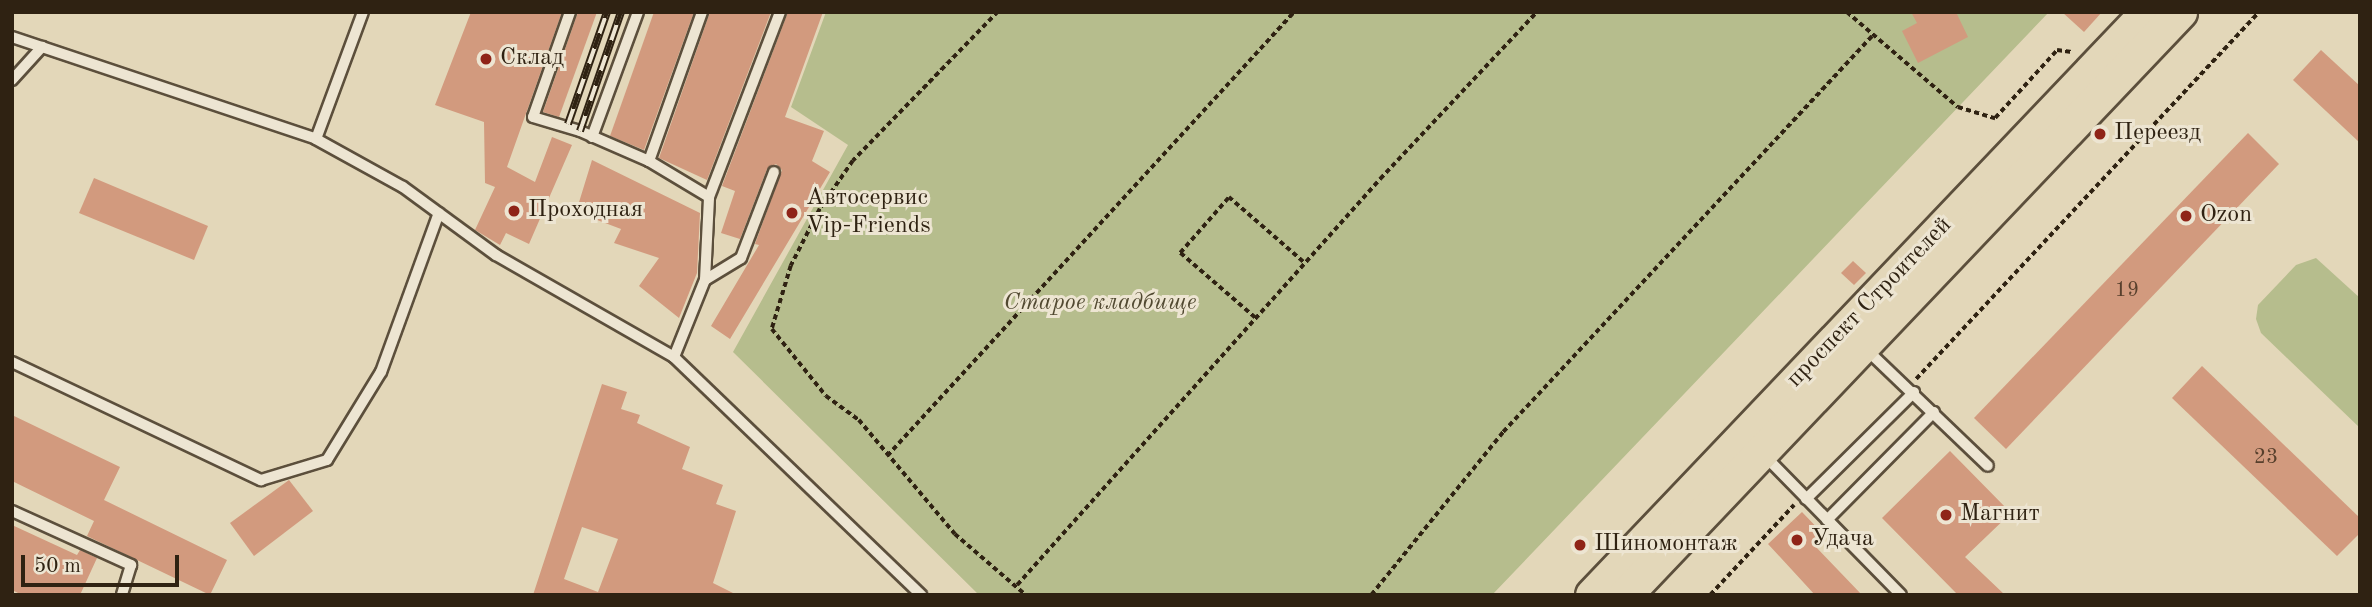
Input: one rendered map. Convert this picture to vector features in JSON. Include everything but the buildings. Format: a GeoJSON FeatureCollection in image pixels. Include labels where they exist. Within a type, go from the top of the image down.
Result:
{"type":"FeatureCollection","features":[{"type":"Feature","properties":{"kind":"main road","name":"проспект Строителей"},"geometry":{"type":"LineString","coordinates":[[1592,595],[2147,12]]}},
{"type":"Feature","properties":{"kind":"main road","name":"проспект Строителей"},"geometry":{"type":"LineString","coordinates":[[1625,595],[2180,12]]}},
{"type":"Feature","properties":{"kind":"lane"},"geometry":{"type":"LineString","coordinates":[[316,139],[363,12]]}},
{"type":"Feature","properties":{"kind":"lane"},"geometry":{"type":"LineString","coordinates":[[570,12],[533,117],[592,136],[649,161],[709,197]]}},
{"type":"Feature","properties":{"kind":"lane"},"geometry":{"type":"LineString","coordinates":[[592,136],[638,12]]}},
{"type":"Feature","properties":{"kind":"lane"},"geometry":{"type":"LineString","coordinates":[[649,161],[702,12]]}},
{"type":"Feature","properties":{"kind":"lane"},"geometry":{"type":"LineString","coordinates":[[674,357],[705,280],[709,197],[780,12]]}},
{"type":"Feature","properties":{"kind":"lane"},"geometry":{"type":"LineString","coordinates":[[12,37],[316,139],[403,187],[496,255],[674,357],[921,595]]}},
{"type":"Feature","properties":{"kind":"lane"},"geometry":{"type":"LineString","coordinates":[[12,80],[42,47]]}},
{"type":"Feature","properties":{"kind":"lane"},"geometry":{"type":"LineString","coordinates":[[705,280],[741,258],[774,172]]}},
{"type":"Feature","properties":{"kind":"lane"},"geometry":{"type":"LineString","coordinates":[[12,362],[261,480],[327,460],[381,372],[439,213]]}},
{"type":"Feature","properties":{"kind":"lane"},"geometry":{"type":"LineString","coordinates":[[1863,346],[1912,389],[1988,466]]}},
{"type":"Feature","properties":{"kind":"lane"},"geometry":{"type":"LineString","coordinates":[[1805,497],[1912,389]]}},
{"type":"Feature","properties":{"kind":"lane"},"geometry":{"type":"LineString","coordinates":[[1827,520],[1934,412]]}},
{"type":"Feature","properties":{"kind":"lane"},"geometry":{"type":"LineString","coordinates":[[1761,452],[1901,595]]}},
{"type":"Feature","properties":{"kind":"lane"},"geometry":{"type":"LineString","coordinates":[[12,511],[131,565],[122,595]]}},
{"type":"Feature","properties":{"kind":"path"},"geometry":{"type":"LineString","coordinates":[[998,12],[853,161],[820,209],[791,266],[772,330],[826,396],[859,420],[955,534],[1026,595]]}},
{"type":"Feature","properties":{"kind":"path"},"geometry":{"type":"LineString","coordinates":[[887,456],[1294,12]]}},
{"type":"Feature","properties":{"kind":"path"},"geometry":{"type":"LineString","coordinates":[[1017,585],[1305,263],[1538,12]]}},
{"type":"Feature","properties":{"kind":"path"},"geometry":{"type":"LineString","coordinates":[[1847,12],[1958,107],[1995,118],[2057,50],[2084,54]]}},
{"type":"Feature","properties":{"kind":"path"},"geometry":{"type":"LineString","coordinates":[[1912,389],[2259,12]]}},
{"type":"Feature","properties":{"kind":"path"},"geometry":{"type":"LineString","coordinates":[[1371,595],[1503,432],[1872,36]]}},
{"type":"Feature","properties":{"kind":"path"},"geometry":{"type":"LineString","coordinates":[[1255,318],[1180,253],[1229,197],[1305,263]]}},
{"type":"Feature","properties":{"kind":"path"},"geometry":{"type":"LineString","coordinates":[[1710,595],[1805,497]]}},
{"type":"Feature","properties":{"kind":"green space","name":"Старое кладбище"},"geometry":{"type":"Polygon","coordinates":[[[826,12],[2049,12],[1492,595],[979,595],[733,352],[848,145],[791,107],[826,12]]]}},
{"type":"Feature","properties":{"kind":"green space"},"geometry":{"type":"Polygon","coordinates":[[[2316,258],[2360,298],[2360,428],[2261,333],[2256,319],[2258,305],[2296,265],[2316,258]]]}},
{"type":"Feature","properties":{"kind":"railway"},"geometry":{"type":"LineString","coordinates":[[568,124],[607,12]]}},
{"type":"Feature","properties":{"kind":"railway"},"geometry":{"type":"LineString","coordinates":[[580,131],[621,12]]}},
{"type":"Feature","properties":{"kind":"place","name":"Склад"},"geometry":{"type":"Point","coordinates":[486,59]}},
{"type":"Feature","properties":{"kind":"place","name":"Переезд"},"geometry":{"type":"Point","coordinates":[2100,134]}},
{"type":"Feature","properties":{"kind":"place","name":"Проходная"},"geometry":{"type":"Point","coordinates":[514,211]}},
{"type":"Feature","properties":{"kind":"place","name":"Автосервис Vip-Friends"},"geometry":{"type":"Point","coordinates":[792,213]}},
{"type":"Feature","properties":{"kind":"place","name":"Ozon"},"geometry":{"type":"Point","coordinates":[2186,216]}},
{"type":"Feature","properties":{"kind":"place","name":"Магнит"},"geometry":{"type":"Point","coordinates":[1946,515]}},
{"type":"Feature","properties":{"kind":"place","name":"Удача"},"geometry":{"type":"Point","coordinates":[1797,540]}},
{"type":"Feature","properties":{"kind":"place","name":"Шиномонтаж"},"geometry":{"type":"Point","coordinates":[1580,545]}}]}
